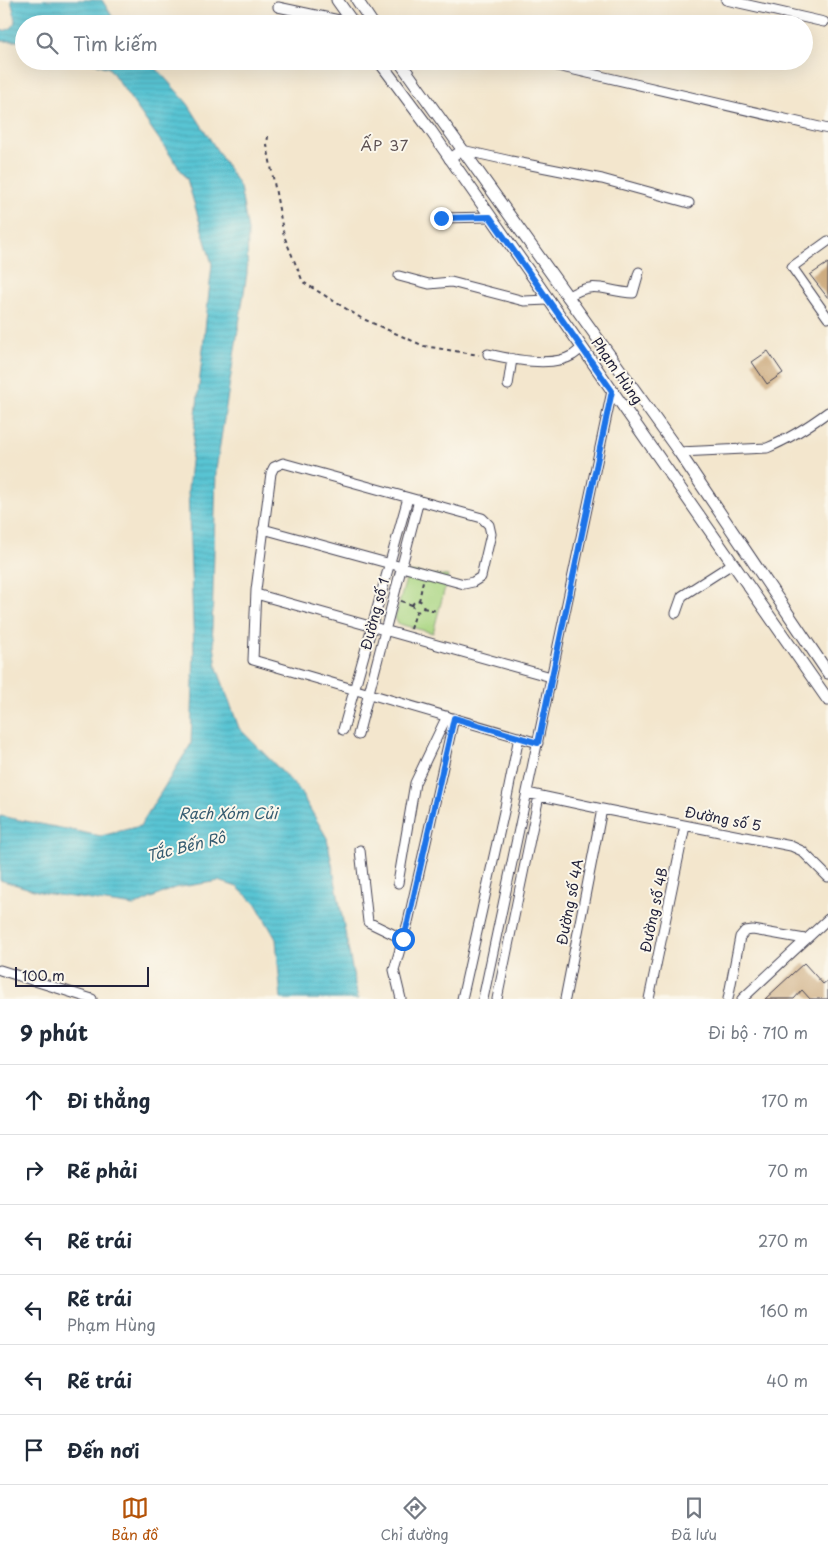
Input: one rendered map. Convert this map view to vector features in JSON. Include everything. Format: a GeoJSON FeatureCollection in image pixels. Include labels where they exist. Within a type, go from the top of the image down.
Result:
{"type":"FeatureCollection","features":[{"type":"Feature","properties":{"kind":"main road"},"geometry":{"type":"LineString","coordinates":[[337,0],[347,15]]}},
{"type":"Feature","properties":{"kind":"main road"},"geometry":{"type":"LineString","coordinates":[[357,0],[367,15]]}},
{"type":"Feature","properties":{"kind":"main road","name":"Phạm Hùng"},"geometry":{"type":"LineString","coordinates":[[386,70],[828,700]]}},
{"type":"Feature","properties":{"kind":"main road","name":"Phạm Hùng"},"geometry":{"type":"LineString","coordinates":[[406,70],[678,452],[828,673]]}},
{"type":"Feature","properties":{"kind":"street"},"geometry":{"type":"LineString","coordinates":[[726,0],[793,15]]}},
{"type":"Feature","properties":{"kind":"street"},"geometry":{"type":"LineString","coordinates":[[278,7],[316,15]]}},
{"type":"Feature","properties":{"kind":"street"},"geometry":{"type":"LineString","coordinates":[[813,20],[824,22]]}},
{"type":"Feature","properties":{"kind":"street"},"geometry":{"type":"LineString","coordinates":[[575,70],[828,129]]}},
{"type":"Feature","properties":{"kind":"street"},"geometry":{"type":"LineString","coordinates":[[450,159],[462,150],[602,179],[689,203]]}},
{"type":"Feature","properties":{"kind":"street"},"geometry":{"type":"LineString","coordinates":[[441,218],[490,217]]}},
{"type":"Feature","properties":{"kind":"street"},"geometry":{"type":"LineString","coordinates":[[828,241],[792,267],[828,318]]}},
{"type":"Feature","properties":{"kind":"street"},"geometry":{"type":"LineString","coordinates":[[567,297],[578,290],[591,287],[633,293],[639,272]]}},
{"type":"Feature","properties":{"kind":"street"},"geometry":{"type":"LineString","coordinates":[[399,276],[429,284],[451,282],[524,301],[548,300]]}},
{"type":"Feature","properties":{"kind":"street"},"geometry":{"type":"LineString","coordinates":[[486,355],[512,359],[553,361],[572,356],[582,348]]}},
{"type":"Feature","properties":{"kind":"street"},"geometry":{"type":"LineString","coordinates":[[508,385],[512,359]]}},
{"type":"Feature","properties":{"kind":"street"},"geometry":{"type":"LineString","coordinates":[[483,999],[612,391]]}},
{"type":"Feature","properties":{"kind":"street"},"geometry":{"type":"LineString","coordinates":[[678,452],[767,448],[809,426],[828,412]]}},
{"type":"Feature","properties":{"kind":"street"},"geometry":{"type":"LineString","coordinates":[[263,529],[464,584],[473,582],[481,577],[491,534],[489,525],[482,518],[283,464],[274,467],[271,473],[263,529],[256,594],[253,660],[538,743]]}},
{"type":"Feature","properties":{"kind":"street"},"geometry":{"type":"LineString","coordinates":[[344,730],[408,498]]}},
{"type":"Feature","properties":{"kind":"street","name":"Đường số 1"},"geometry":{"type":"LineString","coordinates":[[358,735],[419,500]]}},
{"type":"Feature","properties":{"kind":"street"},"geometry":{"type":"LineString","coordinates":[[676,613],[682,596],[732,564]]}},
{"type":"Feature","properties":{"kind":"street"},"geometry":{"type":"LineString","coordinates":[[256,594],[551,677]]}},
{"type":"Feature","properties":{"kind":"street"},"geometry":{"type":"LineString","coordinates":[[398,883],[415,783],[450,717]]}},
{"type":"Feature","properties":{"kind":"street"},"geometry":{"type":"LineString","coordinates":[[401,999],[394,970],[410,913],[450,717]]}},
{"type":"Feature","properties":{"kind":"street"},"geometry":{"type":"LineString","coordinates":[[462,999],[519,737]]}},
{"type":"Feature","properties":{"kind":"street","name":"Đường số 5"},"geometry":{"type":"LineString","coordinates":[[527,793],[791,846],[802,851],[828,877]]}},
{"type":"Feature","properties":{"kind":"street"},"geometry":{"type":"LineString","coordinates":[[497,999],[539,796]]}},
{"type":"Feature","properties":{"kind":"street","name":"Đường số 4A"},"geometry":{"type":"LineString","coordinates":[[565,999],[602,809]]}},
{"type":"Feature","properties":{"kind":"street","name":"Đường số 4B"},"geometry":{"type":"LineString","coordinates":[[649,999],[685,826]]}},
{"type":"Feature","properties":{"kind":"street"},"geometry":{"type":"LineString","coordinates":[[360,850],[367,921],[403,939]]}},
{"type":"Feature","properties":{"kind":"street"},"geometry":{"type":"LineString","coordinates":[[742,999],[828,919]]}},
{"type":"Feature","properties":{"kind":"street"},"geometry":{"type":"LineString","coordinates":[[728,999],[740,937],[745,931],[753,930],[805,939]]}},
{"type":"Feature","properties":{"kind":"street"},"geometry":{"type":"LineString","coordinates":[[0,970],[92,999]]}},
{"type":"Feature","properties":{"kind":"path"},"geometry":{"type":"LineString","coordinates":[[268,136],[267,145],[284,236],[303,282],[361,318],[424,346],[486,355]]}},
{"type":"Feature","properties":{"kind":"path"},"geometry":{"type":"LineString","coordinates":[[412,605],[415,601],[418,601],[425,574]]}},
{"type":"Feature","properties":{"kind":"path"},"geometry":{"type":"LineString","coordinates":[[394,599],[412,605],[416,612]]}},
{"type":"Feature","properties":{"kind":"path"},"geometry":{"type":"LineString","coordinates":[[418,601],[422,603],[423,608]]}},
{"type":"Feature","properties":{"kind":"path"},"geometry":{"type":"LineString","coordinates":[[423,608],[437,611]]}},
{"type":"Feature","properties":{"kind":"path"},"geometry":{"type":"LineString","coordinates":[[416,612],[421,611],[423,608]]}},
{"type":"Feature","properties":{"kind":"path"},"geometry":{"type":"LineString","coordinates":[[409,637],[416,612]]}},
{"type":"Feature","properties":{"kind":"green space"},"geometry":{"type":"Polygon","coordinates":[[[408,572],[448,576],[433,633],[399,624],[395,618],[408,572]]]}},
{"type":"Feature","properties":{"kind":"water"},"geometry":{"type":"Polygon","coordinates":[[[11,0],[102,0],[111,15],[15,15],[11,0]]]}},
{"type":"Feature","properties":{"kind":"water"},"geometry":{"type":"Polygon","coordinates":[[[15,20],[15,41],[0,41],[0,31],[11,28],[15,20]]]}},
{"type":"Feature","properties":{"kind":"water","name":"Rạch Xóm Củi"},"geometry":{"type":"Polygon","coordinates":[[[110,70],[158,70],[188,104],[240,187],[248,231],[247,273],[216,470],[212,629],[217,668],[239,728],[298,788],[327,838],[358,999],[281,999],[276,939],[256,904],[237,887],[219,881],[174,888],[134,906],[44,893],[0,880],[0,816],[101,836],[140,826],[191,744],[194,650],[188,490],[212,264],[187,179],[110,70]]]}},
{"type":"Feature","properties":{"kind":"building"},"geometry":{"type":"Polygon","coordinates":[[[828,263],[828,298],[810,275],[828,263]]]}},
{"type":"Feature","properties":{"kind":"building"},"geometry":{"type":"Polygon","coordinates":[[[768,351],[783,373],[767,384],[752,362],[768,351]]]}},
{"type":"Feature","properties":{"kind":"building"},"geometry":{"type":"Polygon","coordinates":[[[804,963],[823,984],[828,980],[828,999],[810,999],[802,990],[794,999],[765,999],[804,963]]]}},
{"type":"Feature","properties":{"kind":"district","name":"ẤP 37"},"geometry":{"type":"Point","coordinates":[385,146]}},
{"type":"Feature","properties":{"kind":"route"},"geometry":{"type":"LineString","coordinates":[[403,939],[454,718],[538,743],[612,391],[490,217],[441,218]]}},
{"type":"Feature","properties":{"kind":"water label","name":"Tắc Bến Rô"},"geometry":{"type":"Point","coordinates":[186,847]}}]}
